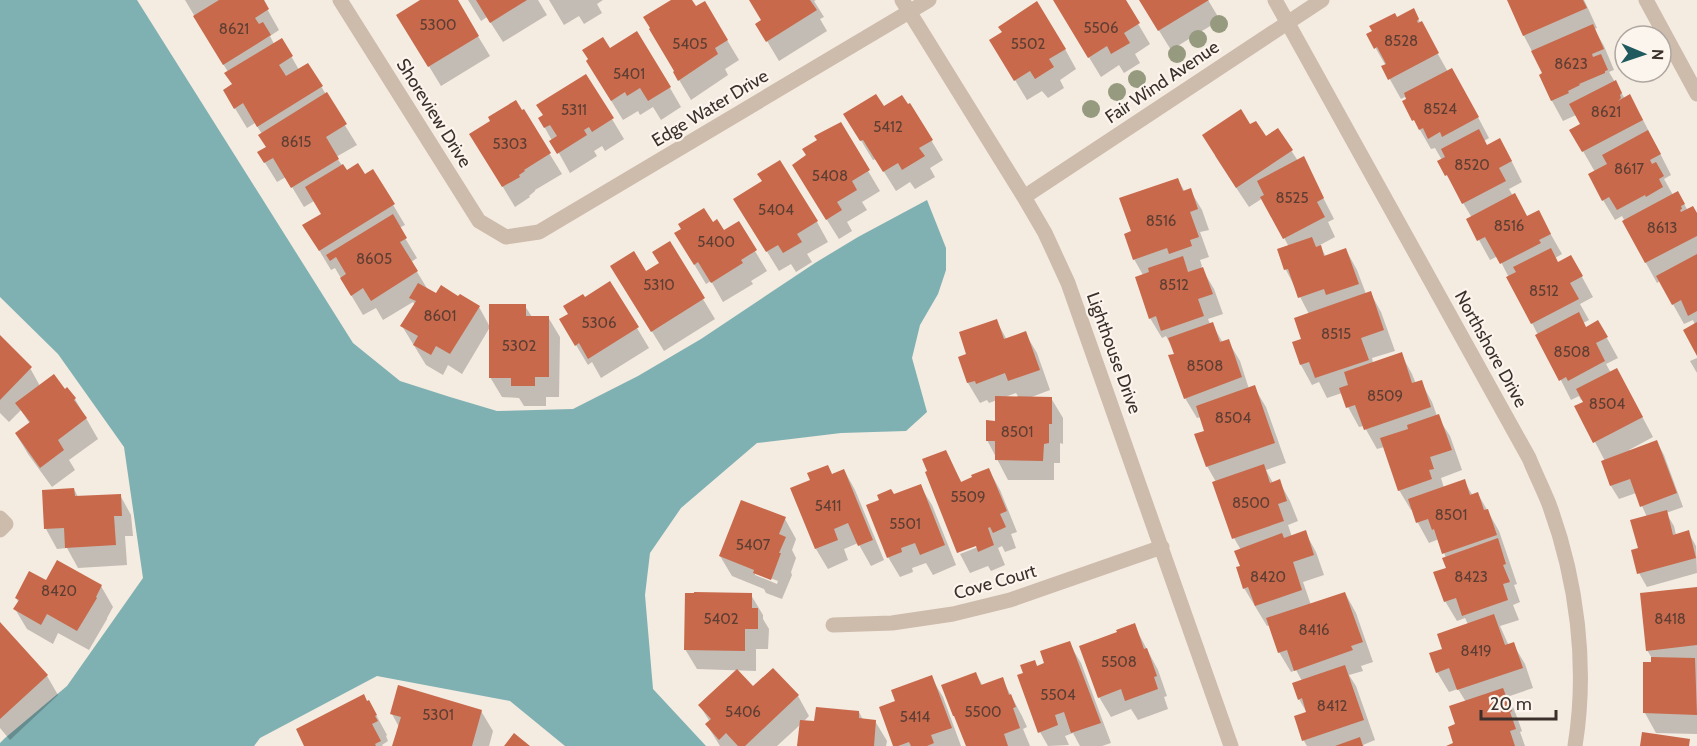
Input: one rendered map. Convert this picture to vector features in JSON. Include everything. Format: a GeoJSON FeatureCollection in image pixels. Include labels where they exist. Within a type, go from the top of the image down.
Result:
{"type":"FeatureCollection","features":[{"type":"Feature","properties":{"kind":"street","name":"Shoreview Drive"},"geometry":{"type":"LineString","coordinates":[[340,0],[479,221],[506,237]]}},
{"type":"Feature","properties":{"kind":"street","name":"Edge Water Drive"},"geometry":{"type":"LineString","coordinates":[[506,237],[538,232],[906,6],[929,0]]}},
{"type":"Feature","properties":{"kind":"street","name":"Northshore Drive"},"geometry":{"type":"LineString","coordinates":[[1275,0],[1528,458],[1549,504],[1564,552],[1575,606],[1580,660],[1579,713],[1575,746]]}},
{"type":"Feature","properties":{"kind":"street","name":"Fair Wind Avenue"},"geometry":{"type":"LineString","coordinates":[[1024,197],[1323,0]]}},
{"type":"Feature","properties":{"kind":"street"},"geometry":{"type":"LineString","coordinates":[[1646,0],[1697,94]]}},
{"type":"Feature","properties":{"kind":"street","name":"Lighthouse Drive"},"geometry":{"type":"LineString","coordinates":[[906,6],[1024,197],[1045,233],[1068,283],[1231,746]]}},
{"type":"Feature","properties":{"kind":"street","name":"Cove Court"},"geometry":{"type":"LineString","coordinates":[[834,625],[892,623],[953,614],[1010,600],[1162,547]]}},
{"type":"Feature","properties":{"kind":"water"},"geometry":{"type":"Polygon","coordinates":[[[0,0],[137,0],[353,343],[400,381],[497,411],[573,409],[638,376],[701,339],[815,263],[927,200],[946,248],[946,270],[938,294],[920,325],[912,358],[927,412],[906,431],[841,433],[757,443],[681,508],[650,553],[645,595],[653,689],[706,746],[565,746],[510,701],[377,676],[260,738],[254,746],[0,746],[5,738],[67,686],[143,578],[124,447],[58,354],[0,297],[0,0]]]}},
{"type":"Feature","properties":{"kind":"building"},"geometry":{"type":"Polygon","coordinates":[[[219,0],[264,0],[269,9],[255,18],[259,24],[263,22],[271,35],[223,65],[193,16],[219,0]]]}},
{"type":"Feature","properties":{"kind":"building"},"geometry":{"type":"Polygon","coordinates":[[[420,0],[458,0],[479,36],[428,67],[396,15],[420,0]]]}},
{"type":"Feature","properties":{"kind":"building"},"geometry":{"type":"Polygon","coordinates":[[[476,0],[527,0],[490,23],[476,0]]]}},
{"type":"Feature","properties":{"kind":"building"},"geometry":{"type":"Polygon","coordinates":[[[671,0],[692,0],[696,6],[705,1],[728,40],[715,48],[718,54],[678,81],[643,17],[671,0]]]}},
{"type":"Feature","properties":{"kind":"building"},"geometry":{"type":"Polygon","coordinates":[[[749,0],[810,0],[817,10],[766,42],[755,24],[761,20],[749,0]]]}},
{"type":"Feature","properties":{"kind":"building"},"geometry":{"type":"Polygon","coordinates":[[[1053,0],[1126,0],[1140,23],[1124,33],[1130,43],[1111,54],[1107,46],[1088,58],[1053,0]]]}},
{"type":"Feature","properties":{"kind":"building"},"geometry":{"type":"Polygon","coordinates":[[[1139,0],[1209,0],[1158,31],[1139,0]]]}},
{"type":"Feature","properties":{"kind":"building"},"geometry":{"type":"Polygon","coordinates":[[[1507,0],[1583,0],[1587,8],[1523,36],[1507,0]]]}},
{"type":"Feature","properties":{"kind":"building"},"geometry":{"type":"Polygon","coordinates":[[[1037,1],[1066,49],[1049,59],[1054,67],[1035,79],[1030,71],[1014,81],[989,40],[1002,32],[998,27],[1037,1]]]}},
{"type":"Feature","properties":{"kind":"building"},"geometry":{"type":"Polygon","coordinates":[[[1414,8],[1419,19],[1418,23],[1422,21],[1439,53],[1388,80],[1381,66],[1386,64],[1377,47],[1374,49],[1366,34],[1372,31],[1369,26],[1395,13],[1397,17],[1414,8]]]}},
{"type":"Feature","properties":{"kind":"building"},"geometry":{"type":"Polygon","coordinates":[[[1593,24],[1604,49],[1592,54],[1593,57],[1601,54],[1608,70],[1551,101],[1539,75],[1542,73],[1531,51],[1593,24]]]}},
{"type":"Feature","properties":{"kind":"building"},"geometry":{"type":"Polygon","coordinates":[[[637,31],[671,87],[648,101],[640,88],[627,96],[625,92],[611,101],[586,61],[588,59],[582,50],[603,37],[610,48],[637,31]]]}},
{"type":"Feature","properties":{"kind":"building"},"geometry":{"type":"Polygon","coordinates":[[[282,38],[293,56],[279,65],[286,76],[308,63],[323,86],[257,127],[243,103],[234,109],[223,90],[232,84],[224,73],[282,38]]]}},
{"type":"Feature","properties":{"kind":"building"},"geometry":{"type":"Polygon","coordinates":[[[1452,68],[1479,117],[1442,137],[1440,132],[1428,139],[1423,128],[1419,130],[1414,120],[1412,121],[1402,101],[1406,99],[1404,93],[1452,68]]]}},
{"type":"Feature","properties":{"kind":"building"},"geometry":{"type":"Polygon","coordinates":[[[586,74],[614,118],[592,132],[589,127],[584,130],[587,135],[557,154],[549,141],[557,136],[550,125],[544,128],[538,118],[543,115],[536,105],[586,74]]]}},
{"type":"Feature","properties":{"kind":"building"},"geometry":{"type":"Polygon","coordinates":[[[1613,82],[1613,84],[1618,84],[1622,93],[1618,101],[1630,94],[1643,120],[1582,152],[1569,130],[1580,124],[1569,104],[1613,82]]]}},
{"type":"Feature","properties":{"kind":"building"},"geometry":{"type":"Polygon","coordinates":[[[327,92],[347,124],[326,137],[339,159],[291,188],[273,158],[264,163],[257,152],[266,147],[258,135],[327,92]]]}},
{"type":"Feature","properties":{"kind":"building"},"geometry":{"type":"Polygon","coordinates":[[[876,94],[884,106],[902,95],[908,104],[910,103],[933,140],[919,148],[925,156],[902,170],[898,163],[883,172],[843,114],[876,94]]]}},
{"type":"Feature","properties":{"kind":"building"},"geometry":{"type":"Polygon","coordinates":[[[516,100],[551,153],[524,170],[519,175],[520,177],[502,187],[469,134],[490,121],[488,117],[516,100]]]}},
{"type":"Feature","properties":{"kind":"building"},"geometry":{"type":"Polygon","coordinates":[[[1241,109],[1250,124],[1256,121],[1266,136],[1278,128],[1293,150],[1236,188],[1202,135],[1241,109]]]}},
{"type":"Feature","properties":{"kind":"building"},"geometry":{"type":"Polygon","coordinates":[[[841,122],[870,170],[852,181],[857,190],[837,202],[842,210],[826,220],[792,165],[806,155],[802,149],[817,140],[814,136],[841,122]]]}},
{"type":"Feature","properties":{"kind":"building"},"geometry":{"type":"Polygon","coordinates":[[[1479,129],[1487,145],[1500,138],[1512,161],[1499,168],[1506,181],[1462,204],[1437,161],[1445,157],[1441,149],[1479,129]]]}},
{"type":"Feature","properties":{"kind":"building"},"geometry":{"type":"Polygon","coordinates":[[[1648,130],[1661,154],[1650,160],[1652,164],[1656,162],[1664,176],[1659,179],[1663,187],[1617,210],[1609,197],[1602,201],[1588,174],[1607,164],[1602,155],[1648,130]]]}},
{"type":"Feature","properties":{"kind":"building"},"geometry":{"type":"Polygon","coordinates":[[[1304,156],[1324,198],[1317,202],[1325,217],[1283,239],[1260,197],[1264,195],[1257,181],[1304,156]]]}},
{"type":"Feature","properties":{"kind":"building"},"geometry":{"type":"Polygon","coordinates":[[[780,160],[818,221],[797,234],[802,242],[783,253],[778,245],[766,252],[733,199],[762,181],[757,174],[780,160]]]}},
{"type":"Feature","properties":{"kind":"building"},"geometry":{"type":"Polygon","coordinates":[[[358,163],[365,174],[373,169],[395,204],[319,251],[302,225],[321,214],[305,187],[343,164],[347,170],[358,163]]]}},
{"type":"Feature","properties":{"kind":"building"},"geometry":{"type":"Polygon","coordinates":[[[1178,178],[1183,191],[1191,188],[1198,209],[1190,212],[1199,237],[1190,240],[1192,246],[1169,254],[1167,248],[1133,260],[1124,234],[1131,231],[1119,198],[1178,178]]]}},
{"type":"Feature","properties":{"kind":"building"},"geometry":{"type":"Polygon","coordinates":[[[1678,191],[1685,204],[1681,206],[1681,212],[1693,206],[1697,213],[1697,236],[1645,263],[1622,221],[1678,191]]]}},
{"type":"Feature","properties":{"kind":"building"},"geometry":{"type":"Polygon","coordinates":[[[1515,193],[1527,216],[1539,210],[1551,234],[1539,240],[1541,243],[1500,264],[1485,237],[1477,241],[1466,219],[1515,193]]]}},
{"type":"Feature","properties":{"kind":"building"},"geometry":{"type":"Polygon","coordinates":[[[704,208],[713,222],[717,219],[724,230],[739,221],[757,250],[741,260],[743,263],[711,283],[698,262],[694,265],[674,233],[681,229],[678,224],[704,208]]]}},
{"type":"Feature","properties":{"kind":"building"},"geometry":{"type":"Polygon","coordinates":[[[393,214],[407,238],[400,242],[418,271],[371,301],[363,288],[351,296],[340,278],[346,274],[336,257],[330,261],[326,255],[393,214]]]}},
{"type":"Feature","properties":{"kind":"building"},"geometry":{"type":"Polygon","coordinates":[[[1312,237],[1316,247],[1321,245],[1324,256],[1346,248],[1359,284],[1326,295],[1324,289],[1298,298],[1288,269],[1284,270],[1277,249],[1312,237]]]}},
{"type":"Feature","properties":{"kind":"building"},"geometry":{"type":"Polygon","coordinates":[[[670,241],[705,298],[651,332],[610,266],[634,251],[646,271],[659,263],[652,252],[670,241]]]}},
{"type":"Feature","properties":{"kind":"building"},"geometry":{"type":"Polygon","coordinates":[[[1551,248],[1558,262],[1571,255],[1583,276],[1570,283],[1579,299],[1531,324],[1506,277],[1516,272],[1513,267],[1551,248]]]}},
{"type":"Feature","properties":{"kind":"building"},"geometry":{"type":"Polygon","coordinates":[[[1697,254],[1697,311],[1688,316],[1681,300],[1672,305],[1656,276],[1697,254]]]}},
{"type":"Feature","properties":{"kind":"building"},"geometry":{"type":"Polygon","coordinates":[[[1183,256],[1188,272],[1203,267],[1213,294],[1198,299],[1204,316],[1161,331],[1156,316],[1149,319],[1135,277],[1149,272],[1148,268],[1183,256]]]}},
{"type":"Feature","properties":{"kind":"building"},"geometry":{"type":"Polygon","coordinates":[[[610,281],[639,327],[588,359],[579,343],[575,346],[559,319],[568,314],[563,306],[583,294],[585,297],[610,281]]]}},
{"type":"Feature","properties":{"kind":"building"},"geometry":{"type":"Polygon","coordinates":[[[418,283],[436,293],[441,285],[480,306],[450,354],[436,346],[431,355],[413,345],[418,336],[400,326],[416,301],[409,298],[418,283]]]}},
{"type":"Feature","properties":{"kind":"building"},"geometry":{"type":"Polygon","coordinates":[[[1371,291],[1384,330],[1361,338],[1369,360],[1315,378],[1309,362],[1300,365],[1292,342],[1301,339],[1294,318],[1371,291]]]}},
{"type":"Feature","properties":{"kind":"building"},"geometry":{"type":"Polygon","coordinates":[[[489,304],[526,304],[526,316],[549,316],[549,377],[535,377],[535,386],[511,386],[511,378],[489,378],[489,304]]]}},
{"type":"Feature","properties":{"kind":"building"},"geometry":{"type":"Polygon","coordinates":[[[1579,312],[1586,327],[1598,320],[1608,337],[1596,343],[1605,361],[1568,381],[1566,377],[1559,381],[1535,335],[1579,312]]]}},
{"type":"Feature","properties":{"kind":"building"},"geometry":{"type":"Polygon","coordinates":[[[997,319],[1004,339],[1026,331],[1040,370],[1008,381],[1005,373],[976,384],[975,381],[967,383],[958,357],[966,354],[959,332],[997,319]]]}},
{"type":"Feature","properties":{"kind":"building"},"geometry":{"type":"Polygon","coordinates":[[[1213,322],[1220,342],[1229,339],[1242,377],[1184,399],[1168,355],[1174,354],[1168,338],[1213,322]]]}},
{"type":"Feature","properties":{"kind":"building"},"geometry":{"type":"Polygon","coordinates":[[[1697,322],[1697,356],[1683,330],[1697,322]]]}},
{"type":"Feature","properties":{"kind":"building"},"geometry":{"type":"Polygon","coordinates":[[[0,335],[32,367],[0,400],[0,335]]]}},
{"type":"Feature","properties":{"kind":"building"},"geometry":{"type":"Polygon","coordinates":[[[1402,352],[1412,383],[1422,380],[1431,407],[1364,430],[1355,405],[1346,408],[1339,388],[1348,385],[1344,372],[1402,352]]]}},
{"type":"Feature","properties":{"kind":"building"},"geometry":{"type":"Polygon","coordinates":[[[1617,368],[1643,417],[1593,443],[1574,406],[1583,402],[1576,389],[1617,368]]]}},
{"type":"Feature","properties":{"kind":"building"},"geometry":{"type":"Polygon","coordinates":[[[54,374],[65,389],[67,387],[76,398],[74,400],[87,418],[58,440],[64,450],[40,468],[15,433],[30,422],[15,403],[54,374]]]}},
{"type":"Feature","properties":{"kind":"building"},"geometry":{"type":"Polygon","coordinates":[[[1255,385],[1275,443],[1206,467],[1194,434],[1204,431],[1196,406],[1255,385]]]}},
{"type":"Feature","properties":{"kind":"building"},"geometry":{"type":"Polygon","coordinates":[[[995,396],[1052,397],[1052,424],[1049,424],[1049,443],[1044,444],[1043,461],[995,460],[995,441],[986,441],[986,420],[995,421],[995,396]]]}},
{"type":"Feature","properties":{"kind":"building"},"geometry":{"type":"Polygon","coordinates":[[[1439,414],[1452,450],[1430,457],[1434,469],[1429,470],[1432,479],[1398,491],[1380,438],[1408,429],[1407,425],[1439,414]]]}},
{"type":"Feature","properties":{"kind":"building"},"geometry":{"type":"Polygon","coordinates":[[[1657,440],[1677,493],[1640,507],[1630,479],[1610,486],[1601,461],[1657,440]]]}},
{"type":"Feature","properties":{"kind":"building"},"geometry":{"type":"Polygon","coordinates":[[[946,450],[961,482],[989,468],[1007,511],[1000,514],[1006,527],[993,533],[990,527],[988,528],[994,545],[978,552],[976,546],[957,553],[925,472],[927,471],[922,459],[946,450]]]}},
{"type":"Feature","properties":{"kind":"building"},"geometry":{"type":"Polygon","coordinates":[[[1264,464],[1270,483],[1280,479],[1287,501],[1278,504],[1284,521],[1232,539],[1212,482],[1264,464]]]}},
{"type":"Feature","properties":{"kind":"building"},"geometry":{"type":"Polygon","coordinates":[[[828,465],[832,474],[844,469],[873,540],[858,546],[848,523],[834,529],[838,540],[815,549],[790,488],[810,480],[807,473],[828,465]]]}},
{"type":"Feature","properties":{"kind":"building"},"geometry":{"type":"Polygon","coordinates":[[[1465,479],[1470,495],[1478,492],[1484,510],[1488,509],[1497,535],[1442,554],[1434,529],[1432,530],[1428,519],[1416,523],[1408,499],[1465,479]]]}},
{"type":"Feature","properties":{"kind":"building"},"geometry":{"type":"Polygon","coordinates":[[[921,484],[945,545],[920,555],[915,543],[901,548],[902,552],[887,558],[866,505],[879,500],[877,495],[891,489],[894,494],[921,484]]]}},
{"type":"Feature","properties":{"kind":"building"},"geometry":{"type":"Polygon","coordinates":[[[74,488],[75,496],[121,494],[122,516],[114,516],[116,545],[65,548],[64,528],[44,529],[42,490],[74,488]]]}},
{"type":"Feature","properties":{"kind":"building"},"geometry":{"type":"Polygon","coordinates":[[[741,500],[786,517],[779,534],[786,537],[771,580],[753,573],[754,570],[719,556],[741,500]]]}},
{"type":"Feature","properties":{"kind":"building"},"geometry":{"type":"Polygon","coordinates":[[[1667,510],[1673,535],[1689,530],[1696,558],[1637,574],[1631,550],[1638,548],[1630,520],[1667,510]]]}},
{"type":"Feature","properties":{"kind":"building"},"geometry":{"type":"Polygon","coordinates":[[[1306,530],[1314,555],[1293,562],[1302,590],[1255,606],[1248,587],[1243,589],[1236,567],[1240,566],[1234,551],[1282,533],[1284,538],[1306,530]]]}},
{"type":"Feature","properties":{"kind":"building"},"geometry":{"type":"Polygon","coordinates":[[[1498,538],[1506,564],[1503,565],[1510,582],[1503,584],[1508,600],[1462,616],[1456,598],[1444,602],[1433,572],[1446,568],[1442,558],[1498,538]]]}},
{"type":"Feature","properties":{"kind":"building"},"geometry":{"type":"Polygon","coordinates":[[[57,560],[102,585],[97,598],[77,631],[47,614],[41,625],[13,609],[19,600],[15,598],[29,571],[46,580],[57,560]]]}},
{"type":"Feature","properties":{"kind":"building"},"geometry":{"type":"Polygon","coordinates":[[[1697,587],[1697,645],[1646,651],[1640,593],[1697,587]]]}},
{"type":"Feature","properties":{"kind":"building"},"geometry":{"type":"Polygon","coordinates":[[[1345,592],[1363,642],[1351,646],[1353,650],[1294,671],[1287,650],[1278,653],[1266,618],[1345,592]]]}},
{"type":"Feature","properties":{"kind":"building"},"geometry":{"type":"Polygon","coordinates":[[[685,593],[752,593],[752,608],[758,608],[758,629],[745,629],[745,651],[684,650],[685,593]]]}},
{"type":"Feature","properties":{"kind":"building"},"geometry":{"type":"Polygon","coordinates":[[[1494,614],[1505,645],[1514,642],[1523,668],[1457,690],[1449,668],[1436,673],[1429,653],[1442,649],[1437,634],[1494,614]]]}},
{"type":"Feature","properties":{"kind":"building"},"geometry":{"type":"Polygon","coordinates":[[[0,622],[48,675],[0,719],[0,622]]]}},
{"type":"Feature","properties":{"kind":"building"},"geometry":{"type":"Polygon","coordinates":[[[1135,623],[1157,676],[1154,677],[1158,689],[1125,701],[1121,689],[1098,698],[1079,646],[1135,623]]]}},
{"type":"Feature","properties":{"kind":"building"},"geometry":{"type":"Polygon","coordinates":[[[1070,641],[1101,723],[1071,733],[1064,712],[1055,715],[1058,725],[1038,733],[1017,675],[1023,673],[1020,665],[1035,660],[1037,666],[1044,663],[1040,651],[1070,641]]]}},
{"type":"Feature","properties":{"kind":"building"},"geometry":{"type":"Polygon","coordinates":[[[1651,657],[1695,658],[1697,715],[1643,713],[1643,662],[1651,662],[1651,657]]]}},
{"type":"Feature","properties":{"kind":"building"},"geometry":{"type":"Polygon","coordinates":[[[1345,665],[1364,720],[1302,741],[1294,716],[1306,712],[1302,698],[1298,700],[1292,683],[1345,665]]]}},
{"type":"Feature","properties":{"kind":"building"},"geometry":{"type":"Polygon","coordinates":[[[773,668],[799,695],[745,746],[738,746],[726,733],[719,740],[705,724],[711,719],[698,705],[737,669],[753,686],[773,668]]]}},
{"type":"Feature","properties":{"kind":"building"},"geometry":{"type":"Polygon","coordinates":[[[976,672],[981,685],[1003,677],[1009,695],[1011,694],[1020,728],[1004,734],[1008,746],[966,746],[953,716],[941,685],[976,672]]]}},
{"type":"Feature","properties":{"kind":"building"},"geometry":{"type":"Polygon","coordinates":[[[932,675],[952,728],[931,735],[934,743],[927,746],[911,746],[909,742],[893,746],[879,707],[895,701],[891,690],[932,675]]]}},
{"type":"Feature","properties":{"kind":"building"},"geometry":{"type":"Polygon","coordinates":[[[398,685],[482,710],[472,746],[392,746],[401,717],[390,714],[398,685]]]}},
{"type":"Feature","properties":{"kind":"building"},"geometry":{"type":"Polygon","coordinates":[[[1503,688],[1516,729],[1510,731],[1515,746],[1446,746],[1453,743],[1448,727],[1455,724],[1449,706],[1503,688]]]}},
{"type":"Feature","properties":{"kind":"building"},"geometry":{"type":"Polygon","coordinates":[[[364,694],[377,715],[375,716],[378,721],[372,724],[381,741],[375,744],[376,746],[304,746],[296,729],[364,694]]]}},
{"type":"Feature","properties":{"kind":"building"},"geometry":{"type":"Polygon","coordinates":[[[816,707],[859,711],[859,718],[876,720],[874,746],[797,746],[800,720],[814,721],[816,707]]]}},
{"type":"Feature","properties":{"kind":"building"},"geometry":{"type":"Polygon","coordinates":[[[1642,732],[1690,739],[1689,746],[1640,746],[1642,732]]]}},
{"type":"Feature","properties":{"kind":"building"},"geometry":{"type":"Polygon","coordinates":[[[514,733],[530,746],[504,746],[514,733]]]}},
{"type":"Feature","properties":{"kind":"building"},"geometry":{"type":"Polygon","coordinates":[[[1360,737],[1363,746],[1335,746],[1360,737]]]}}]}
